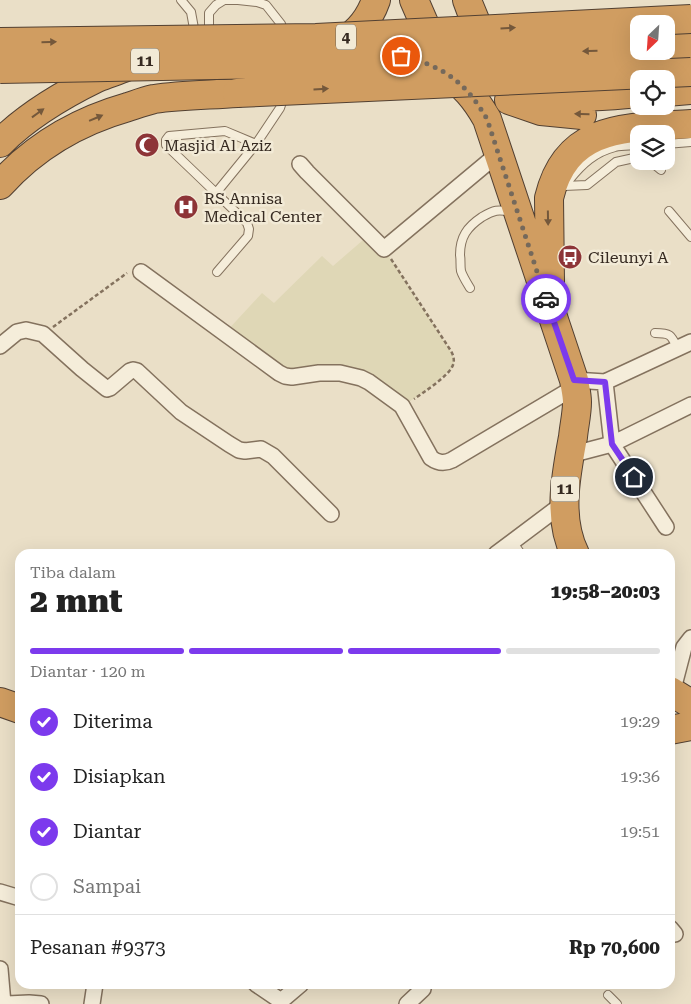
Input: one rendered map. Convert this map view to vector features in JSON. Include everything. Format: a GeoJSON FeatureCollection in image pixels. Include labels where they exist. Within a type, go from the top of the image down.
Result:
{"type":"FeatureCollection","features":[{"type":"Feature","properties":{"kind":"highway"},"geometry":{"type":"LineString","coordinates":[[294,54],[328,47],[348,38],[364,24],[376,0]]}},
{"type":"Feature","properties":{"kind":"highway"},"geometry":{"type":"LineString","coordinates":[[414,0],[431,36]]}},
{"type":"Feature","properties":{"kind":"highway"},"geometry":{"type":"LineString","coordinates":[[449,0],[487,119]]}},
{"type":"Feature","properties":{"kind":"highway"},"geometry":{"type":"LineString","coordinates":[[466,0],[474,21],[490,49],[520,79],[532,86],[554,94],[592,96],[634,120]]}},
{"type":"Feature","properties":{"kind":"highway","name":"4"},"geometry":{"type":"LineString","coordinates":[[0,42],[316,38],[691,19]]}},
{"type":"Feature","properties":{"kind":"highway"},"geometry":{"type":"LineString","coordinates":[[675,47],[691,46]]}},
{"type":"Feature","properties":{"kind":"highway","name":"4"},"geometry":{"type":"LineString","coordinates":[[0,69],[317,63],[630,49]]}},
{"type":"Feature","properties":{"kind":"highway","name":"11"},"geometry":{"type":"LineString","coordinates":[[0,143],[12,131],[50,104],[98,77],[146,60],[199,53],[391,54],[409,57],[442,71],[464,87],[479,105],[487,119],[574,383],[577,402],[564,503],[566,526],[573,549]]}},
{"type":"Feature","properties":{"kind":"highway"},"geometry":{"type":"LineString","coordinates":[[0,186],[10,175],[50,142],[78,125],[110,112],[153,99],[238,93],[691,72]]}},
{"type":"Feature","properties":{"kind":"highway"},"geometry":{"type":"LineString","coordinates":[[675,91],[691,90]]}},
{"type":"Feature","properties":{"kind":"highway"},"geometry":{"type":"LineString","coordinates":[[509,100],[541,111],[563,114],[691,124]]}},
{"type":"Feature","properties":{"kind":"highway"},"geometry":{"type":"LineString","coordinates":[[552,317],[548,198],[558,187],[558,171],[579,146],[602,134],[616,130],[634,120],[691,108]]}},
{"type":"Feature","properties":{"kind":"highway"},"geometry":{"type":"LineString","coordinates":[[515,203],[558,187]]}},
{"type":"Feature","properties":{"kind":"highway"},"geometry":{"type":"LineString","coordinates":[[0,702],[15,707]]}},
{"type":"Feature","properties":{"kind":"highway"},"geometry":{"type":"LineString","coordinates":[[675,729],[691,726]]}},
{"type":"Feature","properties":{"kind":"street"},"geometry":{"type":"LineString","coordinates":[[300,164],[384,248],[499,154]]}},
{"type":"Feature","properties":{"kind":"street"},"geometry":{"type":"LineString","coordinates":[[141,272],[285,376],[330,372],[350,375],[370,382],[402,406],[432,458],[446,463],[574,383],[605,382],[684,346]]}},
{"type":"Feature","properties":{"kind":"street"},"geometry":{"type":"LineString","coordinates":[[0,346],[18,332],[26,330],[44,334],[82,370],[107,389],[130,371],[137,371],[181,412],[229,444],[245,451],[261,449],[273,456],[330,514]]}},
{"type":"Feature","properties":{"kind":"street"},"geometry":{"type":"LineString","coordinates":[[605,382],[612,444],[666,527]]}},
{"type":"Feature","properties":{"kind":"street"},"geometry":{"type":"LineString","coordinates":[[570,455],[612,444],[691,405]]}},
{"type":"Feature","properties":{"kind":"street"},"geometry":{"type":"LineString","coordinates":[[502,549],[564,503]]}},
{"type":"Feature","properties":{"kind":"street"},"geometry":{"type":"LineString","coordinates":[[678,696],[684,647],[691,638]]}},
{"type":"Feature","properties":{"kind":"street"},"geometry":{"type":"LineString","coordinates":[[0,892],[15,896]]}},
{"type":"Feature","properties":{"kind":"street"},"geometry":{"type":"LineString","coordinates":[[0,969],[3,1004]]}},
{"type":"Feature","properties":{"kind":"street"},"geometry":{"type":"LineString","coordinates":[[92,1004],[94,989]]}},
{"type":"Feature","properties":{"kind":"street"},"geometry":{"type":"LineString","coordinates":[[263,989],[280,1001],[294,989]]}},
{"type":"Feature","properties":{"kind":"street"},"geometry":{"type":"LineString","coordinates":[[407,1004],[423,989]]}},
{"type":"Feature","properties":{"kind":"street"},"geometry":{"type":"LineString","coordinates":[[7,1004],[41,1004]]}},
{"type":"Feature","properties":{"kind":"lane"},"geometry":{"type":"LineString","coordinates":[[182,0],[191,12],[197,45]]}},
{"type":"Feature","properties":{"kind":"lane"},"geometry":{"type":"LineString","coordinates":[[209,43],[209,13],[216,5],[224,0],[257,2],[266,5],[281,24],[294,54]]}},
{"type":"Feature","properties":{"kind":"lane"},"geometry":{"type":"LineString","coordinates":[[216,193],[256,144],[280,108],[289,81]]}},
{"type":"Feature","properties":{"kind":"lane"},"geometry":{"type":"LineString","coordinates":[[217,272],[246,239],[249,229],[247,222],[168,147],[166,143],[167,138],[169,136],[224,131],[256,144]]}},
{"type":"Feature","properties":{"kind":"lane"},"geometry":{"type":"LineString","coordinates":[[675,143],[691,142]]}},
{"type":"Feature","properties":{"kind":"lane"},"geometry":{"type":"LineString","coordinates":[[558,187],[587,186],[616,162],[630,159]]}},
{"type":"Feature","properties":{"kind":"lane"},"geometry":{"type":"LineString","coordinates":[[470,288],[462,272],[460,260],[460,245],[466,231],[476,221],[490,212],[515,203]]}},
{"type":"Feature","properties":{"kind":"lane"},"geometry":{"type":"LineString","coordinates":[[669,212],[691,237]]}},
{"type":"Feature","properties":{"kind":"lane"},"geometry":{"type":"LineString","coordinates":[[655,333],[666,333],[684,346]]}},
{"type":"Feature","properties":{"kind":"lane"},"geometry":{"type":"LineString","coordinates":[[512,541],[518,549]]}},
{"type":"Feature","properties":{"kind":"lane"},"geometry":{"type":"LineString","coordinates":[[608,995],[617,1004]]}},
{"type":"Feature","properties":{"kind":"path"},"geometry":{"type":"LineString","coordinates":[[384,248],[451,351],[454,360],[454,364],[449,372],[423,393],[402,406]]}},
{"type":"Feature","properties":{"kind":"path"},"geometry":{"type":"LineString","coordinates":[[44,334],[129,272],[137,270],[141,272]]}},
{"type":"Feature","properties":{"kind":"shaded area"},"geometry":{"type":"Polygon","coordinates":[[[370,234],[384,249],[453,355],[454,365],[451,369],[423,393],[402,406],[369,382],[292,377],[224,334],[262,293],[274,303],[322,256],[333,266],[370,234]]]}},
{"type":"Feature","properties":{"kind":"way so far"},"geometry":{"type":"LineString","coordinates":[[401,56],[416,59],[442,71],[464,87],[479,105],[487,119],[546,299]]}},
{"type":"Feature","properties":{"kind":"place","name":"Masjid Al Aziz"},"geometry":{"type":"Point","coordinates":[147,145]}},
{"type":"Feature","properties":{"kind":"place","name":"RS Annisa Medical Center"},"geometry":{"type":"Point","coordinates":[186,207]}},
{"type":"Feature","properties":{"kind":"place","name":"Cileunyi A"},"geometry":{"type":"Point","coordinates":[570,257]}},
{"type":"Feature","properties":{"kind":"route"},"geometry":{"type":"LineString","coordinates":[[546,299],[574,380],[605,382],[612,444],[634,477]]}}]}
